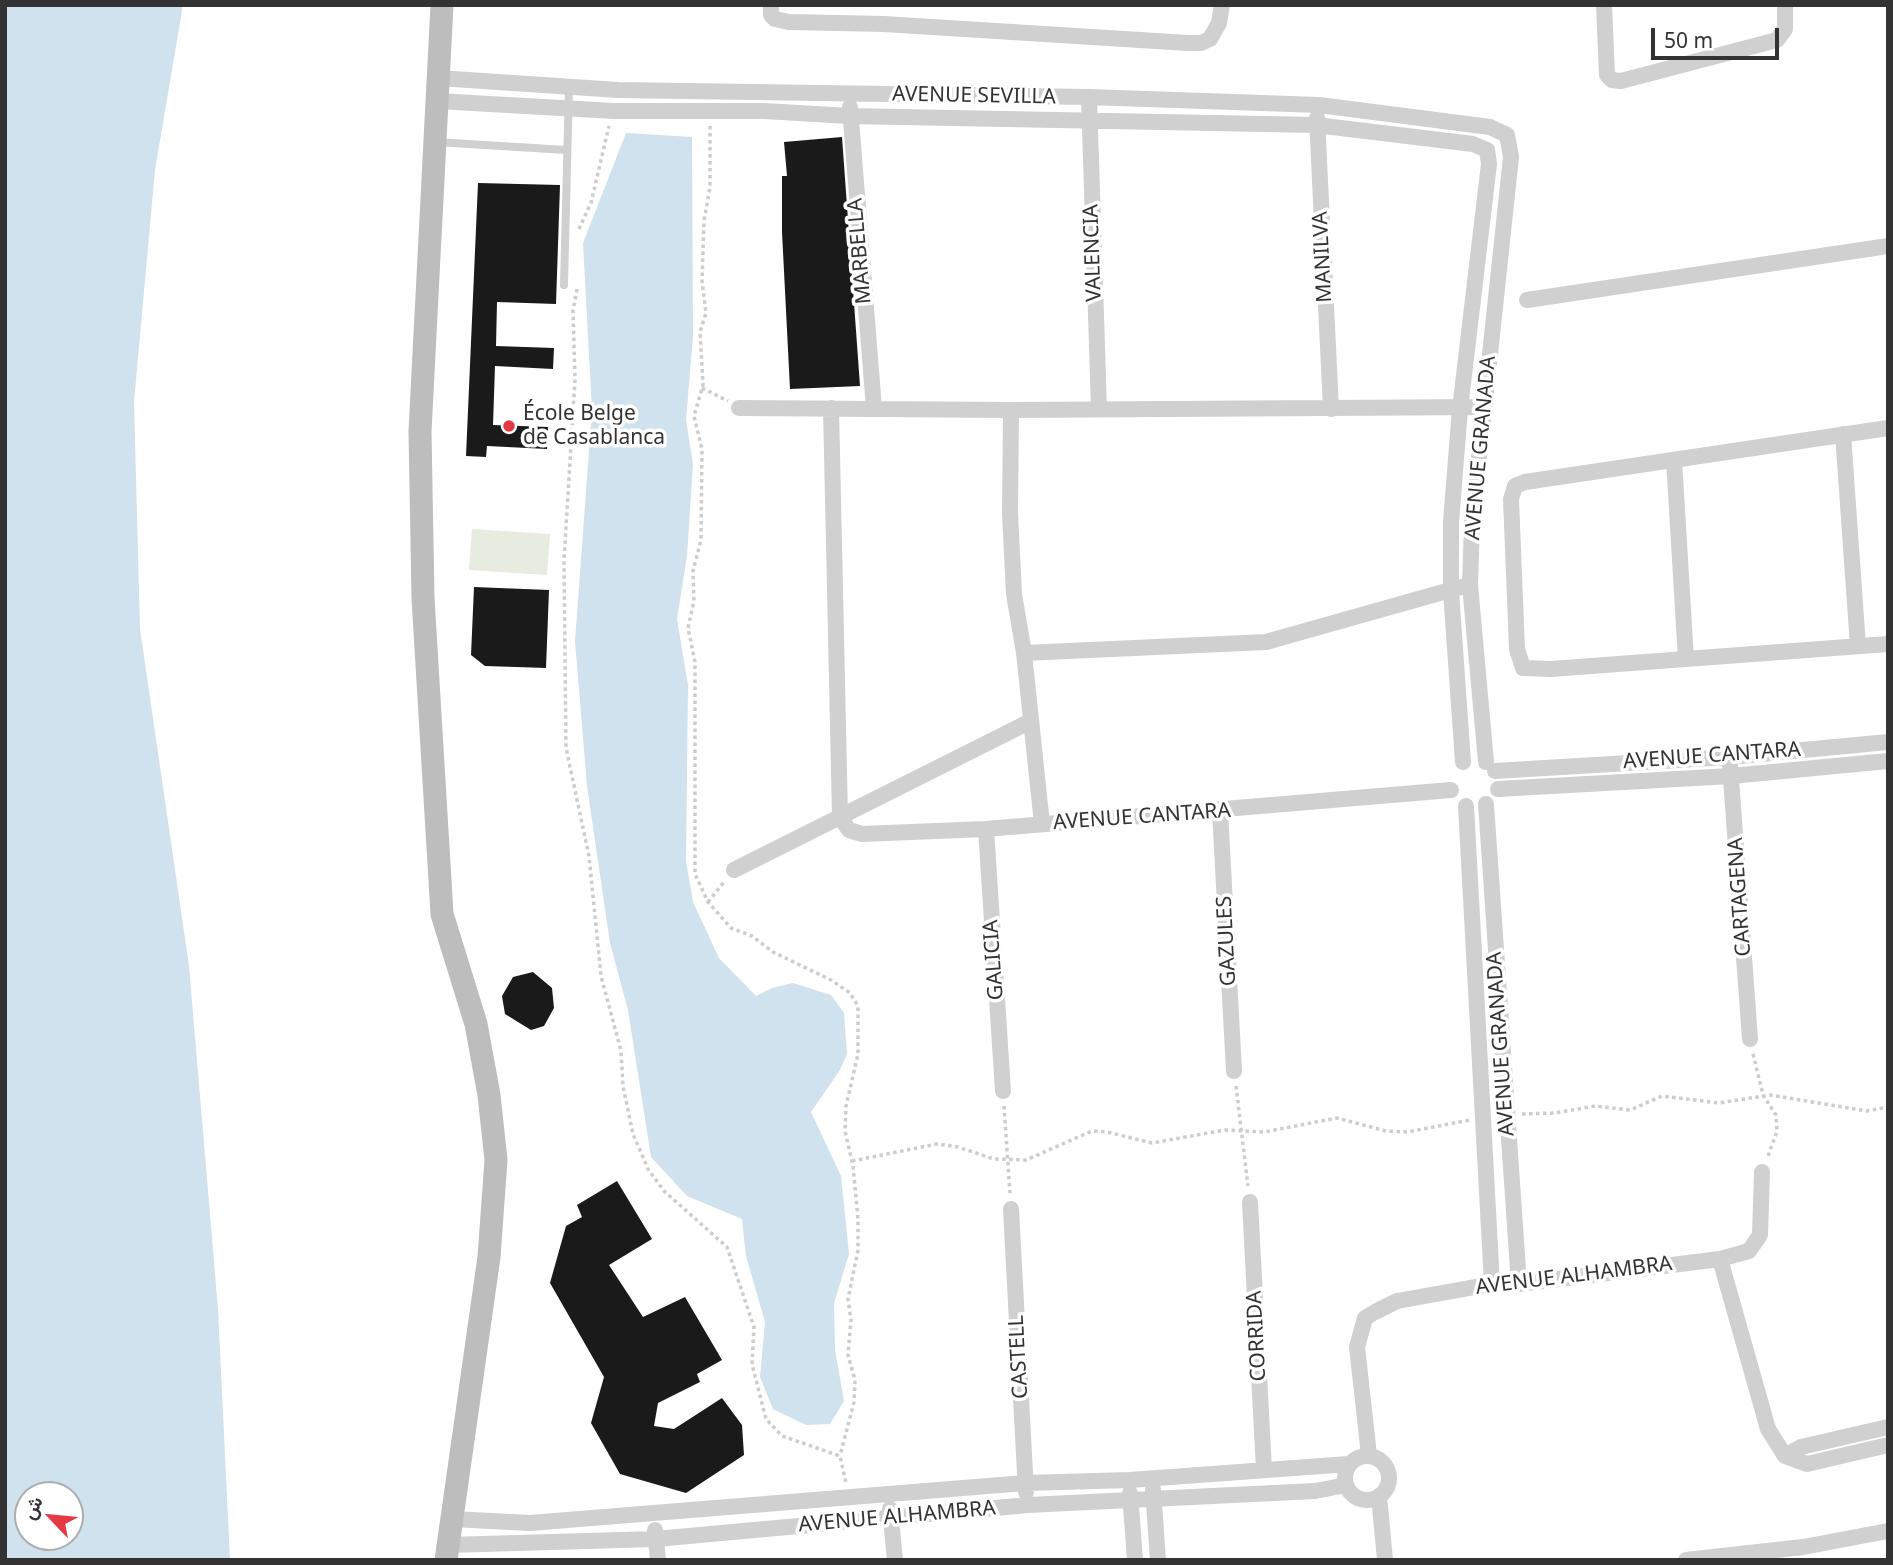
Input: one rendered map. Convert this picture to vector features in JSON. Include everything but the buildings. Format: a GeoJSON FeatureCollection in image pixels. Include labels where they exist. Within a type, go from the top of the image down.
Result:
{"type":"FeatureCollection","features":[{"type":"Feature","properties":{"kind":"street"},"geometry":{"type":"LineString","coordinates":[[442,5],[420,443],[423,598],[442,914],[478,1035],[489,1095],[496,1160],[489,1257],[447,1553]]}},
{"type":"Feature","properties":{"kind":"street"},"geometry":{"type":"LineString","coordinates":[[771,5],[775,19],[789,22],[884,24],[1188,43],[1210,39],[1219,23],[1222,5]]}},
{"type":"Feature","properties":{"kind":"street"},"geometry":{"type":"LineString","coordinates":[[1604,5],[1607,75],[1621,82],[1776,40],[1785,29],[1785,5]]}},
{"type":"Feature","properties":{"kind":"street","name":"AVENUE SEVILLA"},"geometry":{"type":"LineString","coordinates":[[438,78],[569,86],[850,95],[1088,97],[1319,104],[1490,127],[1507,135]]}},
{"type":"Feature","properties":{"kind":"street","name":"MARBELLA"},"geometry":{"type":"LineString","coordinates":[[850,95],[849,116],[874,408]]}},
{"type":"Feature","properties":{"kind":"street","name":"VALENCIA"},"geometry":{"type":"LineString","coordinates":[[1088,97],[1099,409]]}},
{"type":"Feature","properties":{"kind":"street","name":"AVENUE SEVILLA"},"geometry":{"type":"LineString","coordinates":[[437,101],[568,115],[614,111],[764,111],[849,116],[1316,125],[1473,144],[1487,150]]}},
{"type":"Feature","properties":{"kind":"street","name":"MANILVA"},"geometry":{"type":"LineString","coordinates":[[1319,104],[1316,125],[1331,409]]}},
{"type":"Feature","properties":{"kind":"street"},"geometry":{"type":"LineString","coordinates":[[1487,150],[1507,135]]}},
{"type":"Feature","properties":{"kind":"street","name":"AVENUE GRANADA"},"geometry":{"type":"LineString","coordinates":[[1491,767],[1470,585],[1472,523],[1510,157],[1507,135]]}},
{"type":"Feature","properties":{"kind":"street","name":"AVENUE GRANADA"},"geometry":{"type":"LineString","coordinates":[[1463,762],[1451,591],[1451,522],[1460,409],[1489,164],[1487,150]]}},
{"type":"Feature","properties":{"kind":"street"},"geometry":{"type":"LineString","coordinates":[[1527,300],[1888,246]]}},
{"type":"Feature","properties":{"kind":"street"},"geometry":{"type":"LineString","coordinates":[[739,408],[1011,410],[1484,407]]}},
{"type":"Feature","properties":{"kind":"street"},"geometry":{"type":"LineString","coordinates":[[831,408],[840,817]]}},
{"type":"Feature","properties":{"kind":"street"},"geometry":{"type":"LineString","coordinates":[[1011,410],[1010,513],[1014,594],[1024,653],[1042,824]]}},
{"type":"Feature","properties":{"kind":"street"},"geometry":{"type":"LineString","coordinates":[[1888,428],[1515,486],[1511,499],[1517,649],[1519,662],[1528,669],[1888,644]]}},
{"type":"Feature","properties":{"kind":"street"},"geometry":{"type":"LineString","coordinates":[[1843,434],[1858,646]]}},
{"type":"Feature","properties":{"kind":"street"},"geometry":{"type":"LineString","coordinates":[[1674,460],[1686,659]]}},
{"type":"Feature","properties":{"kind":"street"},"geometry":{"type":"LineString","coordinates":[[1024,653],[1266,642],[1470,585]]}},
{"type":"Feature","properties":{"kind":"street"},"geometry":{"type":"LineString","coordinates":[[734,870],[1031,721]]}},
{"type":"Feature","properties":{"kind":"street","name":"AVENUE CANTARA"},"geometry":{"type":"LineString","coordinates":[[1491,767],[1729,757],[1888,741]]}},
{"type":"Feature","properties":{"kind":"street","name":"CARTAGENA"},"geometry":{"type":"LineString","coordinates":[[1729,757],[1750,1038]]}},
{"type":"Feature","properties":{"kind":"street"},"geometry":{"type":"LineString","coordinates":[[1498,789],[1491,767],[1471,759],[1463,762],[1452,774],[1451,790],[1458,801],[1466,806],[1486,804],[1498,789],[1731,776],[1888,761]]}},
{"type":"Feature","properties":{"kind":"street","name":"AVENUE CANTARA"},"geometry":{"type":"LineString","coordinates":[[840,817],[849,830],[862,834],[986,829],[1451,790]]}},
{"type":"Feature","properties":{"kind":"street","name":"AVENUE GRANADA"},"geometry":{"type":"LineString","coordinates":[[1486,804],[1505,1115],[1519,1284]]}},
{"type":"Feature","properties":{"kind":"street","name":"AVENUE GRANADA"},"geometry":{"type":"LineString","coordinates":[[1466,806],[1492,1284]]}},
{"type":"Feature","properties":{"kind":"street","name":"GAZULES"},"geometry":{"type":"LineString","coordinates":[[1220,811],[1234,1071]]}},
{"type":"Feature","properties":{"kind":"street","name":"GALICIA"},"geometry":{"type":"LineString","coordinates":[[986,829],[1003,1091]]}},
{"type":"Feature","properties":{"kind":"street","name":"AVENUE ALHAMBRA"},"geometry":{"type":"LineString","coordinates":[[1369,1455],[1357,1347],[1365,1318],[1397,1300],[1492,1284],[1519,1284],[1720,1259],[1749,1251],[1760,1235],[1762,1172]]}},
{"type":"Feature","properties":{"kind":"street","name":"CORRIDA"},"geometry":{"type":"LineString","coordinates":[[1250,1202],[1264,1470]]}},
{"type":"Feature","properties":{"kind":"street","name":"CASTELL"},"geometry":{"type":"LineString","coordinates":[[1011,1209],[1028,1505]]}},
{"type":"Feature","properties":{"kind":"street"},"geometry":{"type":"LineString","coordinates":[[1720,1259],[1768,1429],[1785,1455],[1807,1464],[1888,1445]]}},
{"type":"Feature","properties":{"kind":"street"},"geometry":{"type":"LineString","coordinates":[[1785,1455],[1819,1443],[1888,1427]]}},
{"type":"Feature","properties":{"kind":"street"},"geometry":{"type":"LineString","coordinates":[[1819,1443],[1823,1460]]}},
{"type":"Feature","properties":{"kind":"street"},"geometry":{"type":"LineString","coordinates":[[1369,1455],[1381,1461],[1388,1472],[1389,1483],[1379,1496],[1369,1500],[1359,1499],[1346,1485],[1345,1471],[1357,1458],[1369,1455]]}},
{"type":"Feature","properties":{"kind":"street","name":"AVENUE ALHAMBRA"},"geometry":{"type":"LineString","coordinates":[[452,1519],[530,1523],[1025,1483],[1130,1480],[1349,1464]]}},
{"type":"Feature","properties":{"kind":"street"},"geometry":{"type":"LineString","coordinates":[[1152,1477],[1158,1560]]}},
{"type":"Feature","properties":{"kind":"street"},"geometry":{"type":"LineString","coordinates":[[1130,1480],[1135,1560]]}},
{"type":"Feature","properties":{"kind":"street","name":"AVENUE ALHAMBRA"},"geometry":{"type":"LineString","coordinates":[[447,1553],[656,1538],[1028,1505],[1315,1491],[1346,1485]]}},
{"type":"Feature","properties":{"kind":"street"},"geometry":{"type":"LineString","coordinates":[[889,1496],[895,1560]]}},
{"type":"Feature","properties":{"kind":"street"},"geometry":{"type":"LineString","coordinates":[[1379,1496],[1385,1560]]}},
{"type":"Feature","properties":{"kind":"street"},"geometry":{"type":"LineString","coordinates":[[654,1514],[658,1560]]}},
{"type":"Feature","properties":{"kind":"street"},"geometry":{"type":"LineString","coordinates":[[1686,1560],[1803,1547],[1888,1531]]}},
{"type":"Feature","properties":{"kind":"lane"},"geometry":{"type":"LineString","coordinates":[[564,285],[569,86]]}},
{"type":"Feature","properties":{"kind":"lane"},"geometry":{"type":"LineString","coordinates":[[435,142],[566,150]]}},
{"type":"Feature","properties":{"kind":"path"},"geometry":{"type":"LineString","coordinates":[[575,239],[591,203],[614,111]]}},
{"type":"Feature","properties":{"kind":"path"},"geometry":{"type":"LineString","coordinates":[[708,111],[710,187],[704,221],[702,281],[706,313],[701,332],[702,388],[694,416],[702,449],[701,540],[693,571],[694,601],[688,628],[695,662],[695,874],[708,902],[731,928],[752,936],[774,952],[831,980],[850,993],[858,1006],[858,1054],[846,1106],[845,1131],[852,1161],[858,1250],[848,1299],[851,1320],[848,1355],[855,1380],[854,1402],[840,1456],[846,1473],[848,1497]]}},
{"type":"Feature","properties":{"kind":"path"},"geometry":{"type":"LineString","coordinates":[[576,277],[573,310],[575,379],[564,560],[566,748],[589,856],[601,976],[621,1051],[623,1086],[633,1134],[648,1169],[664,1191],[727,1247],[754,1327],[752,1364],[766,1419],[782,1436],[840,1456]]}},
{"type":"Feature","properties":{"kind":"path"},"geometry":{"type":"LineString","coordinates":[[702,388],[739,408]]}},
{"type":"Feature","properties":{"kind":"path"},"geometry":{"type":"LineString","coordinates":[[708,902],[734,870]]}},
{"type":"Feature","properties":{"kind":"path"},"geometry":{"type":"LineString","coordinates":[[1750,1038],[1763,1095],[1776,1115],[1777,1130],[1762,1172]]}},
{"type":"Feature","properties":{"kind":"path"},"geometry":{"type":"LineString","coordinates":[[1234,1071],[1250,1202]]}},
{"type":"Feature","properties":{"kind":"path"},"geometry":{"type":"LineString","coordinates":[[1003,1091],[1011,1209]]}},
{"type":"Feature","properties":{"kind":"path"},"geometry":{"type":"LineString","coordinates":[[1505,1115],[1555,1113],[1595,1106],[1630,1110],[1662,1096],[1719,1102],[1763,1095],[1789,1096],[1867,1111],[1888,1107]]}},
{"type":"Feature","properties":{"kind":"path"},"geometry":{"type":"LineString","coordinates":[[852,1161],[937,1144],[1009,1160],[1026,1160],[1092,1131],[1152,1143],[1225,1130],[1264,1132],[1337,1118],[1386,1131],[1407,1132],[1483,1116]]}},
{"type":"Feature","properties":{"kind":"shaded area"},"geometry":{"type":"Polygon","coordinates":[[[472,529],[550,534],[547,575],[469,570],[472,529]]]}},
{"type":"Feature","properties":{"kind":"water"},"geometry":{"type":"Polygon","coordinates":[[[5,5],[183,5],[155,170],[134,402],[140,629],[189,966],[218,1309],[230,1560],[5,1560],[5,5]]]}},
{"type":"Feature","properties":{"kind":"water"},"geometry":{"type":"Polygon","coordinates":[[[626,133],[692,137],[693,337],[686,420],[693,464],[687,556],[677,619],[688,685],[686,861],[693,902],[719,958],[756,996],[772,988],[793,983],[831,995],[844,1013],[847,1054],[840,1070],[811,1112],[841,1176],[849,1254],[834,1303],[835,1350],[844,1401],[830,1424],[806,1425],[773,1409],[760,1377],[765,1322],[746,1256],[742,1219],[687,1196],[651,1157],[628,1010],[610,943],[587,786],[575,641],[592,410],[583,243],[626,133]]]}},
{"type":"Feature","properties":{"kind":"place","name":"École Belge de Casablanca"},"geometry":{"type":"Point","coordinates":[509,426]}}]}
